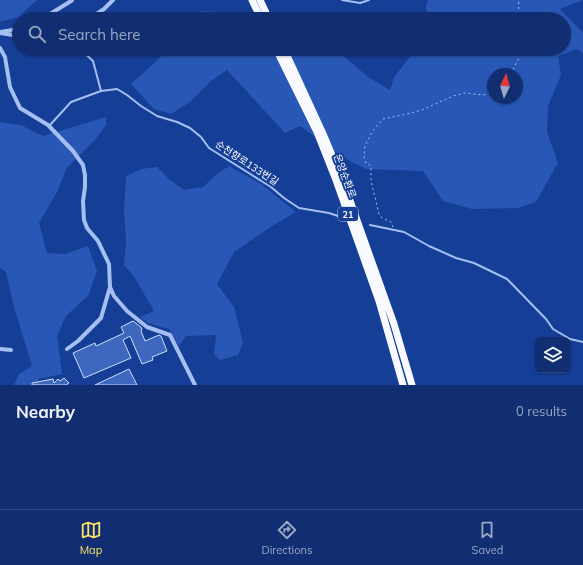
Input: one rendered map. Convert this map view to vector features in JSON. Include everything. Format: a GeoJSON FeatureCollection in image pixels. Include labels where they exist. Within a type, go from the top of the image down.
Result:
{"type":"FeatureCollection","features":[{"type":"Feature","properties":{"kind":"highway"},"geometry":{"type":"LineString","coordinates":[[252,0],[258,12]]}},
{"type":"Feature","properties":{"kind":"highway"},"geometry":{"type":"LineString","coordinates":[[260,0],[266,12]]}},
{"type":"Feature","properties":{"kind":"highway","name":"온양순환로"},"geometry":{"type":"LineString","coordinates":[[279,56],[317,132],[336,180],[379,301],[403,385]]}},
{"type":"Feature","properties":{"kind":"highway","name":"온양순환로"},"geometry":{"type":"LineString","coordinates":[[287,56],[343,181],[394,324],[412,385]]}},
{"type":"Feature","properties":{"kind":"street"},"geometry":{"type":"LineString","coordinates":[[53,12],[72,0]]}},
{"type":"Feature","properties":{"kind":"street"},"geometry":{"type":"LineString","coordinates":[[100,12],[113,0]]}},
{"type":"Feature","properties":{"kind":"street"},"geometry":{"type":"LineString","coordinates":[[0,33],[12,30]]}},
{"type":"Feature","properties":{"kind":"street"},"geometry":{"type":"LineString","coordinates":[[0,33],[12,35]]}},
{"type":"Feature","properties":{"kind":"street"},"geometry":{"type":"LineString","coordinates":[[0,48],[5,57],[10,87],[20,108],[49,126],[69,147],[83,165],[85,175],[83,201],[84,220],[87,228],[98,241],[109,264],[110,286],[101,318],[78,341],[67,349]]}},
{"type":"Feature","properties":{"kind":"street"},"geometry":{"type":"LineString","coordinates":[[110,286],[114,296],[127,311],[147,327],[170,335],[194,385]]}},
{"type":"Feature","properties":{"kind":"street"},"geometry":{"type":"LineString","coordinates":[[0,349],[11,350]]}},
{"type":"Feature","properties":{"kind":"lane"},"geometry":{"type":"LineString","coordinates":[[342,0],[360,3],[369,0]]}},
{"type":"Feature","properties":{"kind":"lane"},"geometry":{"type":"LineString","coordinates":[[88,56],[93,61],[100,91]]}},
{"type":"Feature","properties":{"kind":"lane","name":"순천향로133번길"},"geometry":{"type":"LineString","coordinates":[[49,126],[71,102],[100,91],[117,89],[140,106],[157,116],[190,128],[201,137],[209,148],[271,187],[299,208],[329,213],[342,217]]}},
{"type":"Feature","properties":{"kind":"lane"},"geometry":{"type":"LineString","coordinates":[[370,225],[404,232],[429,246],[456,258],[474,263],[507,279],[546,319],[553,329],[570,339],[583,342]]}},
{"type":"Feature","properties":{"kind":"path"},"geometry":{"type":"LineString","coordinates":[[518,12],[519,0]]}},
{"type":"Feature","properties":{"kind":"path"},"geometry":{"type":"LineString","coordinates":[[514,68],[520,56]]}},
{"type":"Feature","properties":{"kind":"path"},"geometry":{"type":"LineString","coordinates":[[394,231],[391,222],[382,218],[379,214],[371,181],[371,166],[366,163],[364,158],[365,146],[372,132],[383,119],[411,114],[453,96],[465,93],[483,95],[487,94]]}},
{"type":"Feature","properties":{"kind":"shaded area"},"geometry":{"type":"Polygon","coordinates":[[[0,0],[37,0],[24,12],[12,12],[12,19],[0,22],[0,0]]]}},
{"type":"Feature","properties":{"kind":"shaded area"},"geometry":{"type":"Polygon","coordinates":[[[428,0],[583,0],[560,9],[563,12],[427,12],[426,7],[428,0]]]}},
{"type":"Feature","properties":{"kind":"shaded area"},"geometry":{"type":"Polygon","coordinates":[[[201,11],[221,12],[199,12],[201,11]]]}},
{"type":"Feature","properties":{"kind":"shaded area"},"geometry":{"type":"Polygon","coordinates":[[[571,21],[583,32],[583,53],[577,49],[571,51],[571,21]]]}},
{"type":"Feature","properties":{"kind":"shaded area"},"geometry":{"type":"Polygon","coordinates":[[[162,56],[343,56],[368,77],[390,90],[394,77],[410,56],[558,56],[561,75],[548,106],[547,132],[558,163],[536,202],[518,208],[472,209],[443,201],[423,171],[366,169],[346,159],[300,126],[285,133],[227,70],[211,81],[190,102],[171,114],[154,109],[131,84],[162,56]]]}},
{"type":"Feature","properties":{"kind":"shaded area"},"geometry":{"type":"Polygon","coordinates":[[[106,117],[106,125],[95,140],[67,168],[57,192],[39,223],[47,253],[65,254],[88,246],[97,271],[88,296],[66,316],[57,336],[62,374],[38,379],[38,382],[34,385],[32,382],[30,385],[14,385],[19,374],[32,366],[14,307],[6,272],[0,268],[0,122],[21,125],[43,136],[106,117]]]}},
{"type":"Feature","properties":{"kind":"shaded area"},"geometry":{"type":"Polygon","coordinates":[[[229,166],[261,184],[296,212],[272,226],[234,252],[217,284],[234,307],[243,343],[238,355],[220,360],[214,354],[216,335],[186,336],[179,346],[169,329],[148,323],[140,317],[154,311],[133,275],[124,265],[126,241],[124,212],[126,176],[141,169],[157,167],[169,179],[184,190],[203,187],[218,173],[229,166]]]}},
{"type":"Feature","properties":{"kind":"building"},"geometry":{"type":"Polygon","coordinates":[[[133,321],[141,327],[145,341],[159,335],[161,336],[167,351],[152,357],[153,360],[142,364],[130,336],[123,340],[131,358],[84,378],[73,353],[95,343],[96,346],[124,333],[121,327],[133,321]]]}},
{"type":"Feature","properties":{"kind":"building"},"geometry":{"type":"Polygon","coordinates":[[[129,369],[137,385],[95,385],[129,369]]]}},
{"type":"Feature","properties":{"kind":"building"},"geometry":{"type":"Polygon","coordinates":[[[64,378],[69,383],[66,385],[32,385],[32,383],[53,379],[54,383],[58,379],[60,381],[64,378]]]}}]}
